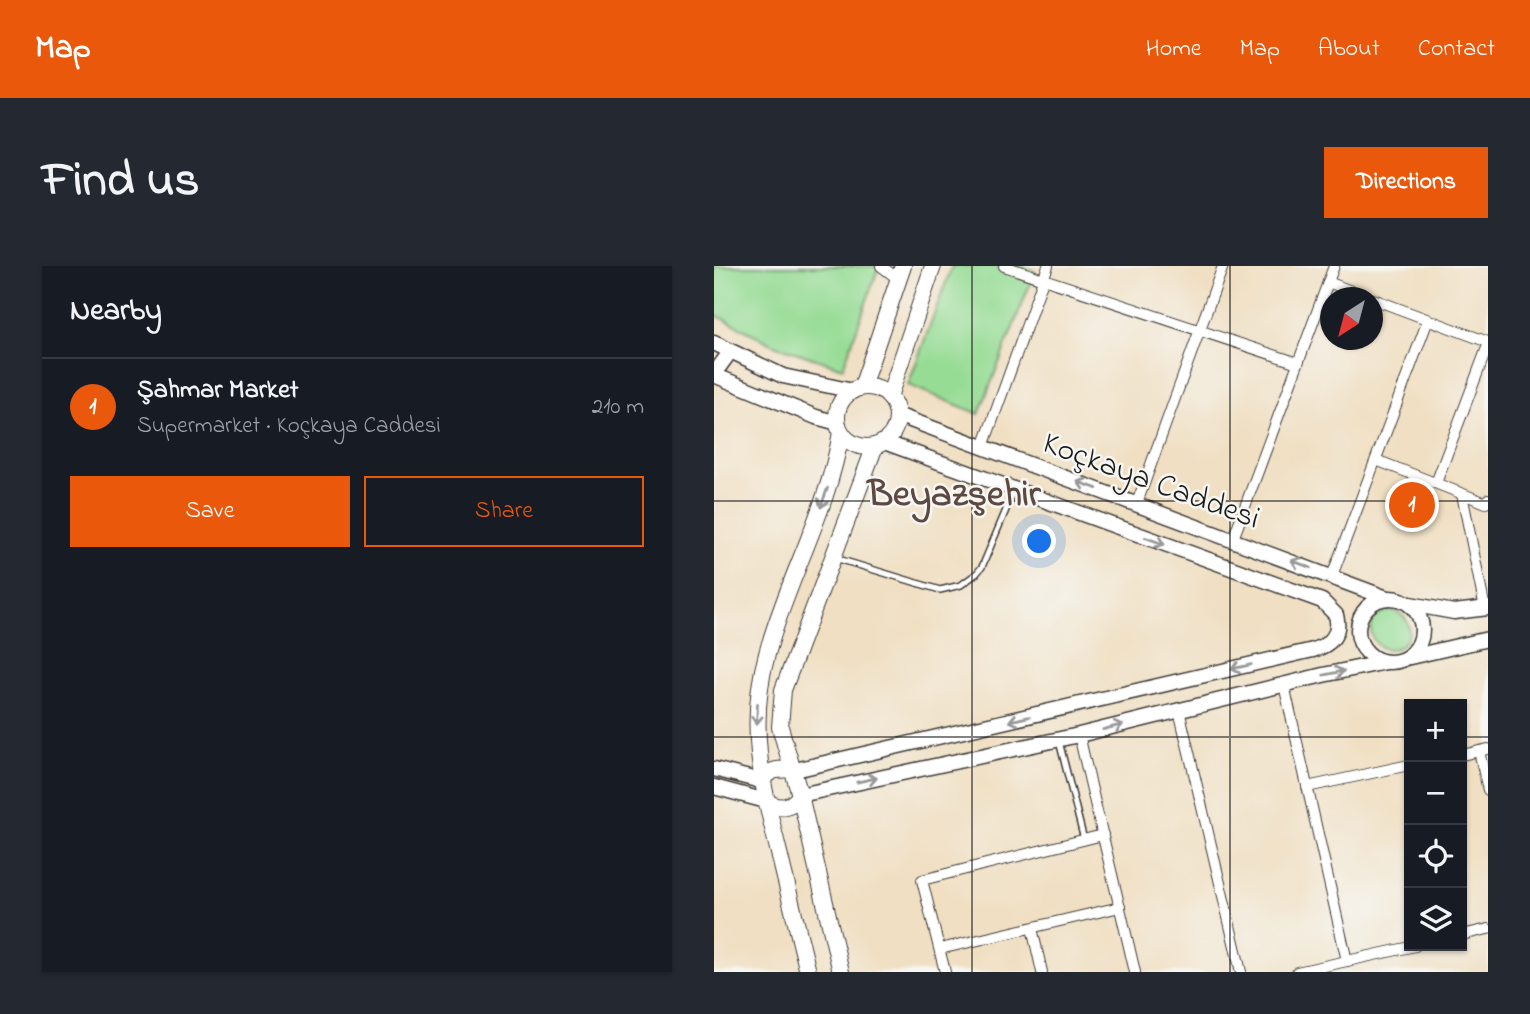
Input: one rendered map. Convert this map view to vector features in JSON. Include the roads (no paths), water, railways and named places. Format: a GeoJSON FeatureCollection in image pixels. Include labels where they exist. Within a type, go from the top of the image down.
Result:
{"type":"FeatureCollection","features":[{"type":"Feature","properties":{"kind":"highway"},"geometry":{"type":"LineString","coordinates":[[889,397],[933,266]]}},
{"type":"Feature","properties":{"kind":"highway"},"geometry":{"type":"LineString","coordinates":[[808,972],[761,781],[756,722],[762,673],[772,636],[829,483],[840,428],[840,404],[857,389],[901,272]]}},
{"type":"Feature","properties":{"kind":"highway"},"geometry":{"type":"LineString","coordinates":[[841,972],[794,770],[780,727],[783,690],[832,557],[879,444],[896,426],[895,405],[889,397],[881,390],[857,389]]}},
{"type":"Feature","properties":{"kind":"highway"},"geometry":{"type":"LineString","coordinates":[[840,428],[855,444],[879,444]]}},
{"type":"Feature","properties":{"kind":"highway"},"geometry":{"type":"LineString","coordinates":[[761,781],[777,769],[794,770]]}},
{"type":"Feature","properties":{"kind":"highway"},"geometry":{"type":"LineString","coordinates":[[766,801],[778,807],[785,807],[800,795]]}},
{"type":"Feature","properties":{"kind":"main road"},"geometry":{"type":"LineString","coordinates":[[714,342],[783,376],[857,389]]}},
{"type":"Feature","properties":{"kind":"main road"},"geometry":{"type":"LineString","coordinates":[[730,352],[714,374],[840,428]]}},
{"type":"Feature","properties":{"kind":"main road","name":"Koçkaya Caddesi"},"geometry":{"type":"LineString","coordinates":[[897,415],[1387,598]]}},
{"type":"Feature","properties":{"kind":"main road","name":"Koçkaya Caddesi"},"geometry":{"type":"LineString","coordinates":[[879,444],[1015,489],[1322,601],[1332,609],[1338,621]]}},
{"type":"Feature","properties":{"kind":"main road"},"geometry":{"type":"LineString","coordinates":[[1386,662],[1372,657],[1359,637],[1358,627],[1366,608],[1372,603],[1395,598],[1409,604],[1454,612],[1486,608]]}},
{"type":"Feature","properties":{"kind":"main road"},"geometry":{"type":"LineString","coordinates":[[1409,604],[1419,616],[1423,631],[1419,646],[1409,657]]}},
{"type":"Feature","properties":{"kind":"main road"},"geometry":{"type":"LineString","coordinates":[[794,770],[1325,647],[1334,638],[1338,621],[1358,627]]}},
{"type":"Feature","properties":{"kind":"main road"},"geometry":{"type":"LineString","coordinates":[[800,795],[1079,735],[1488,639]]}},
{"type":"Feature","properties":{"kind":"main road"},"geometry":{"type":"LineString","coordinates":[[714,769],[761,781]]}},
{"type":"Feature","properties":{"kind":"main road"},"geometry":{"type":"LineString","coordinates":[[714,787],[766,801]]}},
{"type":"Feature","properties":{"kind":"street"},"geometry":{"type":"LineString","coordinates":[[880,266],[901,272]]}},
{"type":"Feature","properties":{"kind":"street"},"geometry":{"type":"LineString","coordinates":[[1004,266],[1298,363]]}},
{"type":"Feature","properties":{"kind":"street"},"geometry":{"type":"LineString","coordinates":[[983,447],[1048,266]]}},
{"type":"Feature","properties":{"kind":"street"},"geometry":{"type":"LineString","coordinates":[[1137,503],[1223,266]]}},
{"type":"Feature","properties":{"kind":"street"},"geometry":{"type":"LineString","coordinates":[[1233,539],[1334,266]]}},
{"type":"Feature","properties":{"kind":"street"},"geometry":{"type":"LineString","coordinates":[[1328,282],[1341,287]]}},
{"type":"Feature","properties":{"kind":"street"},"geometry":{"type":"LineString","coordinates":[[1383,303],[1488,344],[1436,483]]}},
{"type":"Feature","properties":{"kind":"street"},"geometry":{"type":"LineString","coordinates":[[1332,576],[1428,320]]}},
{"type":"Feature","properties":{"kind":"street"},"geometry":{"type":"LineString","coordinates":[[1376,460],[1488,502]]}},
{"type":"Feature","properties":{"kind":"street"},"geometry":{"type":"LineString","coordinates":[[1462,494],[1486,608]]}},
{"type":"Feature","properties":{"kind":"street"},"geometry":{"type":"LineString","coordinates":[[1284,685],[1347,961]]}},
{"type":"Feature","properties":{"kind":"street"},"geometry":{"type":"LineString","coordinates":[[1179,710],[1241,972]]}},
{"type":"Feature","properties":{"kind":"street"},"geometry":{"type":"LineString","coordinates":[[1079,735],[1135,972]]}},
{"type":"Feature","properties":{"kind":"street"},"geometry":{"type":"LineString","coordinates":[[1483,750],[1488,790]]}},
{"type":"Feature","properties":{"kind":"street"},"geometry":{"type":"LineString","coordinates":[[1307,787],[1404,766]]}},
{"type":"Feature","properties":{"kind":"street"},"geometry":{"type":"LineString","coordinates":[[946,972],[922,880],[1103,835]]}},
{"type":"Feature","properties":{"kind":"street"},"geometry":{"type":"LineString","coordinates":[[940,949],[1120,907]]}},
{"type":"Feature","properties":{"kind":"street"},"geometry":{"type":"LineString","coordinates":[[1032,928],[1042,972]]}},
{"type":"Feature","properties":{"kind":"street"},"geometry":{"type":"LineString","coordinates":[[1467,934],[1488,929]]}},
{"type":"Feature","properties":{"kind":"street"},"geometry":{"type":"LineString","coordinates":[[1297,972],[1404,948]]}},
{"type":"Feature","properties":{"kind":"lane"},"geometry":{"type":"LineString","coordinates":[[832,557],[933,589],[955,588],[982,567],[1015,489]]}},
{"type":"Feature","properties":{"kind":"lane"},"geometry":{"type":"LineString","coordinates":[[1059,739],[1084,840]]}},
{"type":"Feature","properties":{"kind":"place","name":"Şahmar Market"},"geometry":{"type":"Point","coordinates":[1412,505]}},
{"type":"Feature","properties":{"kind":"district","name":"Beyazşehir"},"geometry":{"type":"Point","coordinates":[954,492]}}]}
